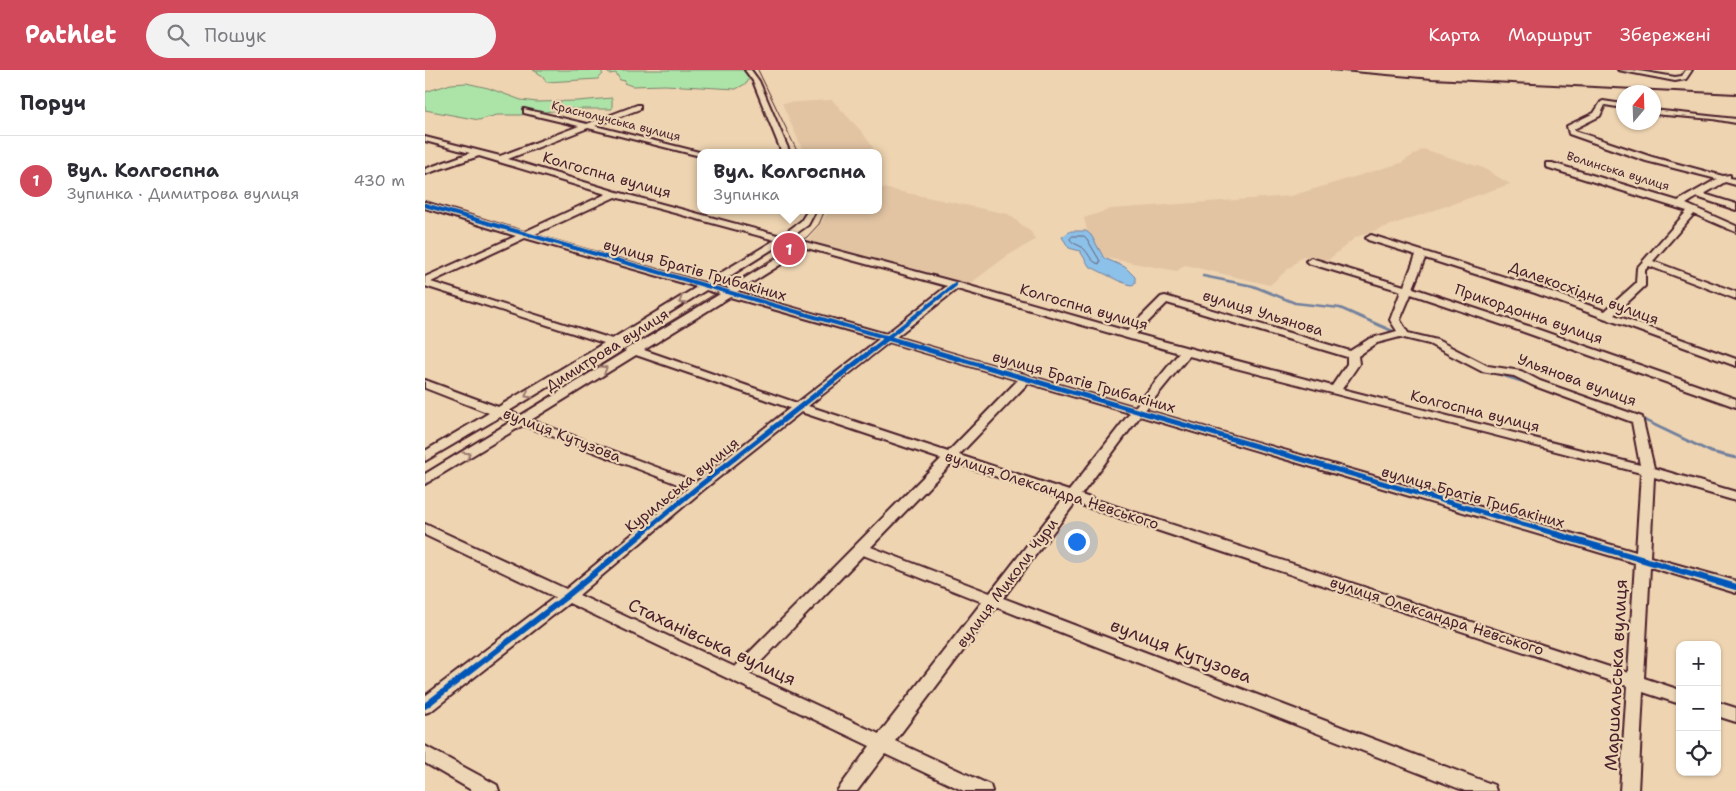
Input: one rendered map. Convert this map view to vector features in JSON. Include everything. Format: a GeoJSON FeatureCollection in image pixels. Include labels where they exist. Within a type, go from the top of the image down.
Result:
{"type":"FeatureCollection","features":[{"type":"Feature","properties":{"kind":"street"},"geometry":{"type":"LineString","coordinates":[[748,70],[756,81],[784,149]]}},
{"type":"Feature","properties":{"kind":"street"},"geometry":{"type":"LineString","coordinates":[[1621,70],[1675,79],[1684,78],[1689,70]]}},
{"type":"Feature","properties":{"kind":"street"},"geometry":{"type":"LineString","coordinates":[[1616,105],[1603,103],[1597,114],[1570,128],[1572,132],[1649,159],[1736,182]]}},
{"type":"Feature","properties":{"kind":"street"},"geometry":{"type":"LineString","coordinates":[[500,159],[637,107]]}},
{"type":"Feature","properties":{"kind":"street","name":"Краснолучська вулиця"},"geometry":{"type":"LineString","coordinates":[[527,111],[697,153]]}},
{"type":"Feature","properties":{"kind":"street"},"geometry":{"type":"LineString","coordinates":[[1661,113],[1736,121]]}},
{"type":"Feature","properties":{"kind":"street","name":"Колгоспна вулиця"},"geometry":{"type":"LineString","coordinates":[[425,140],[479,153],[614,194],[955,285],[1186,352],[1648,471],[1736,496]]}},
{"type":"Feature","properties":{"kind":"street"},"geometry":{"type":"LineString","coordinates":[[425,172],[479,153]]}},
{"type":"Feature","properties":{"kind":"street","name":"Волинська вулиця"},"geometry":{"type":"LineString","coordinates":[[1549,165],[1679,204],[1736,229]]}},
{"type":"Feature","properties":{"kind":"street"},"geometry":{"type":"LineString","coordinates":[[1679,204],[1723,178],[1736,174]]}},
{"type":"Feature","properties":{"kind":"street"},"geometry":{"type":"LineString","coordinates":[[425,282],[614,194]]}},
{"type":"Feature","properties":{"kind":"street"},"geometry":{"type":"LineString","coordinates":[[1696,194],[1736,207]]}},
{"type":"Feature","properties":{"kind":"street","name":"вулиця Братів Грибакіних"},"geometry":{"type":"LineString","coordinates":[[425,205],[1027,378],[1736,587]]}},
{"type":"Feature","properties":{"kind":"street"},"geometry":{"type":"LineString","coordinates":[[1606,316],[1641,284],[1640,270],[1693,210]]}},
{"type":"Feature","properties":{"kind":"street","name":"Димитрова вулиця"},"geometry":{"type":"LineString","coordinates":[[425,457],[783,239],[805,222],[811,214]]}},
{"type":"Feature","properties":{"kind":"street","name":"Далекосхідна вулиця"},"geometry":{"type":"LineString","coordinates":[[1371,238],[1539,291],[1736,363]]}},
{"type":"Feature","properties":{"kind":"street","name":"Димитрова вулиця"},"geometry":{"type":"LineString","coordinates":[[425,480],[805,245]]}},
{"type":"Feature","properties":{"kind":"street"},"geometry":{"type":"LineString","coordinates":[[1335,390],[1353,364],[1352,355],[1373,341],[1403,333],[1395,320],[1406,288],[1422,253]]}},
{"type":"Feature","properties":{"kind":"street","name":"Прикордонна вулиця"},"geometry":{"type":"LineString","coordinates":[[1311,261],[1406,288],[1555,338],[1736,403]]}},
{"type":"Feature","properties":{"kind":"street"},"geometry":{"type":"LineString","coordinates":[[1648,262],[1736,296]]}},
{"type":"Feature","properties":{"kind":"street","name":"вулиця Олександра Невського"},"geometry":{"type":"LineString","coordinates":[[425,282],[614,343],[798,407],[1676,696]]}},
{"type":"Feature","properties":{"kind":"street","name":"Курильська вулиця"},"geometry":{"type":"LineString","coordinates":[[425,706],[567,596],[698,487],[955,285]]}},
{"type":"Feature","properties":{"kind":"street","name":"вулиця Ульянова"},"geometry":{"type":"LineString","coordinates":[[1129,335],[1165,299],[1352,355]]}},
{"type":"Feature","properties":{"kind":"street","name":"Ульянова вулиця"},"geometry":{"type":"LineString","coordinates":[[1399,334],[1433,342],[1485,369],[1517,373],[1536,383],[1638,420],[1648,471]]}},
{"type":"Feature","properties":{"kind":"street","name":"вулиця Миколи Чури"},"geometry":{"type":"LineString","coordinates":[[846,791],[1138,411],[1186,352]]}},
{"type":"Feature","properties":{"kind":"street"},"geometry":{"type":"LineString","coordinates":[[737,676],[1027,378]]}},
{"type":"Feature","properties":{"kind":"street","name":"вулиця Кутузова"},"geometry":{"type":"LineString","coordinates":[[425,384],[698,487]]}},
{"type":"Feature","properties":{"kind":"street","name":"Маршальська вулиця"},"geometry":{"type":"LineString","coordinates":[[1629,791],[1648,471]]}},
{"type":"Feature","properties":{"kind":"street","name":"Стаханівська вулиця"},"geometry":{"type":"LineString","coordinates":[[425,529],[983,791]]}},
{"type":"Feature","properties":{"kind":"street","name":"вулиця Кутузова"},"geometry":{"type":"LineString","coordinates":[[861,549],[1487,791]]}},
{"type":"Feature","properties":{"kind":"street"},"geometry":{"type":"LineString","coordinates":[[1721,710],[1736,715]]}},
{"type":"Feature","properties":{"kind":"street"},"geometry":{"type":"LineString","coordinates":[[425,754],[490,791]]}},
{"type":"Feature","properties":{"kind":"shaded area"},"geometry":{"type":"Polygon","coordinates":[[[832,100],[862,132],[874,149],[802,149],[782,103],[832,100]]]}},
{"type":"Feature","properties":{"kind":"shaded area"},"geometry":{"type":"Polygon","coordinates":[[[1423,149],[1483,168],[1510,184],[1356,237],[1328,260],[1303,256],[1270,285],[1185,265],[1177,271],[1106,258],[1089,238],[1084,218],[1111,209],[1291,196],[1401,163],[1423,149]]]}},
{"type":"Feature","properties":{"kind":"shaded area"},"geometry":{"type":"Polygon","coordinates":[[[882,188],[1008,214],[1031,232],[1035,240],[1007,256],[968,285],[807,241],[827,214],[882,214],[882,188]]]}},
{"type":"Feature","properties":{"kind":"green space"},"geometry":{"type":"Polygon","coordinates":[[[533,70],[600,70],[603,74],[598,79],[546,82],[543,76],[533,70]]]}},
{"type":"Feature","properties":{"kind":"green space"},"geometry":{"type":"Polygon","coordinates":[[[605,70],[743,70],[749,78],[747,83],[736,89],[665,85],[632,86],[624,83],[626,81],[620,80],[616,73],[609,74],[605,70]]]}},
{"type":"Feature","properties":{"kind":"green space"},"geometry":{"type":"Polygon","coordinates":[[[466,83],[488,88],[521,100],[537,102],[612,98],[612,109],[568,109],[520,115],[497,115],[479,120],[425,110],[425,92],[451,84],[466,83]]]}},
{"type":"Feature","properties":{"kind":"water"},"geometry":{"type":"Polygon","coordinates":[[[1071,231],[1086,231],[1091,235],[1104,258],[1125,267],[1135,277],[1135,284],[1131,285],[1119,281],[1089,266],[1080,251],[1069,248],[1062,237],[1071,231]]]}},
{"type":"Feature","properties":{"kind":"waterway"},"geometry":{"type":"LineString","coordinates":[[1203,276],[1253,286],[1295,303],[1340,308],[1397,333]]}},
{"type":"Feature","properties":{"kind":"waterway"},"geometry":{"type":"LineString","coordinates":[[1492,372],[1534,385]]}},
{"type":"Feature","properties":{"kind":"waterway"},"geometry":{"type":"LineString","coordinates":[[1640,418],[1711,452],[1736,458]]}},
{"type":"Feature","properties":{"kind":"tram line"},"geometry":{"type":"LineString","coordinates":[[758,70],[796,149]]}},
{"type":"Feature","properties":{"kind":"tram line"},"geometry":{"type":"LineString","coordinates":[[425,473],[807,237],[819,224],[823,214]]}},
{"type":"Feature","properties":{"kind":"railway"},"geometry":{"type":"LineString","coordinates":[[1331,70],[1432,79],[1736,94]]}},
{"type":"Feature","properties":{"kind":"cycle path"},"geometry":{"type":"LineString","coordinates":[[425,205],[887,338],[1736,587]]}},
{"type":"Feature","properties":{"kind":"cycle path"},"geometry":{"type":"LineString","coordinates":[[425,706],[567,596],[698,487],[955,285]]}},
{"type":"Feature","properties":{"kind":"place","name":"Вул. Колгоспна"},"geometry":{"type":"Point","coordinates":[789,249]}}]}
